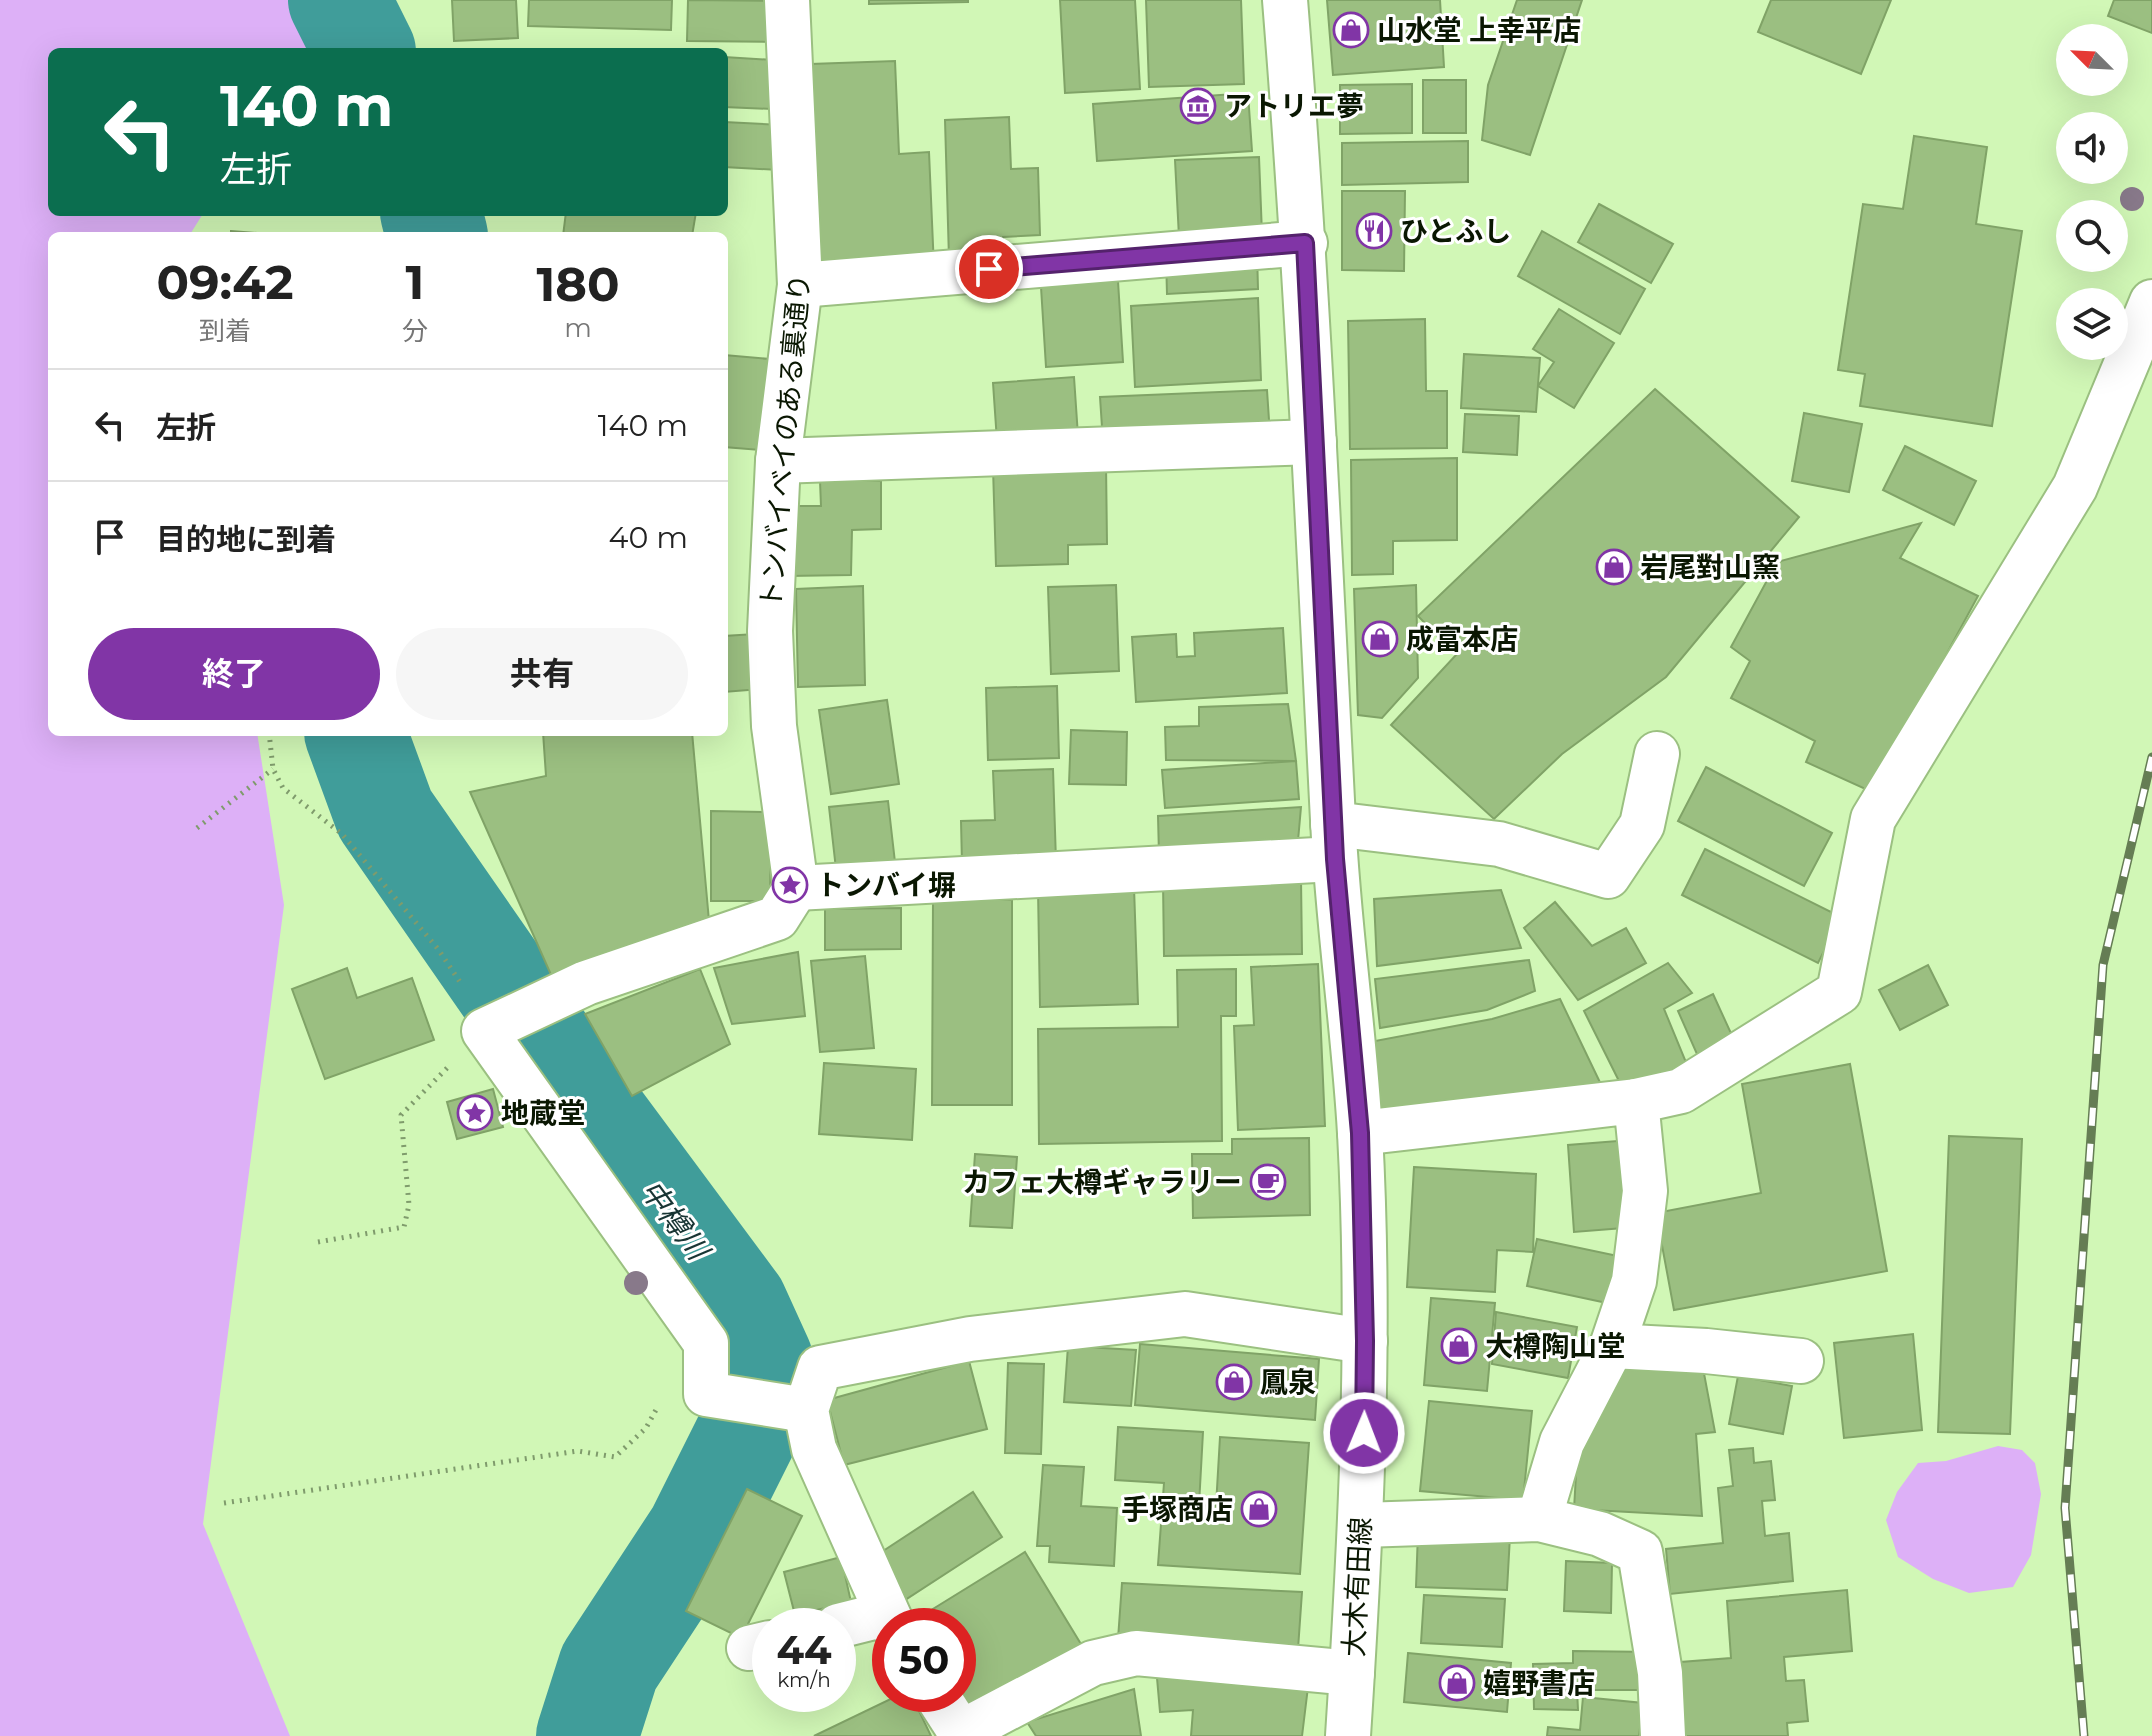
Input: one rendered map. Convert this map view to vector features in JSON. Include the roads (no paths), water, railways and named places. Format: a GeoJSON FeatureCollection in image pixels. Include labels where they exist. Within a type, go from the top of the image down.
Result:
{"type":"FeatureCollection","features":[{"type":"Feature","properties":{"kind":"street","name":"トンバイベイのある裏通り"},"geometry":{"type":"LineString","coordinates":[[787,0],[800,285],[778,461],[770,647],[774,726],[796,888]]}},
{"type":"Feature","properties":{"kind":"street","name":"大木有田線"},"geometry":{"type":"LineString","coordinates":[[1285,0],[1305,243],[1334,842],[1360,1133],[1365,1341],[1362,1525],[1348,1736]]}},
{"type":"Feature","properties":{"kind":"street"},"geometry":{"type":"LineString","coordinates":[[800,285],[1305,243]]}},
{"type":"Feature","properties":{"kind":"street"},"geometry":{"type":"LineString","coordinates":[[1360,1133],[1636,1101],[1681,1091],[1839,992],[1873,819],[2075,487],[2152,302]]}},
{"type":"Feature","properties":{"kind":"street"},"geometry":{"type":"LineString","coordinates":[[778,461],[1314,442]]}},
{"type":"Feature","properties":{"kind":"street"},"geometry":{"type":"LineString","coordinates":[[796,1408],[718,1396],[706,1343],[486,1030],[586,983],[777,918],[796,888],[1334,842],[1499,844],[1608,876],[1642,825],[1657,754]]}},
{"type":"Feature","properties":{"kind":"street"},"geometry":{"type":"LineString","coordinates":[[1539,1519],[1562,1442],[1612,1346],[1634,1281],[1645,1191],[1636,1101]]}},
{"type":"Feature","properties":{"kind":"street"},"geometry":{"type":"LineString","coordinates":[[796,1408],[820,1368],[970,1339],[1185,1314],[1365,1341]]}},
{"type":"Feature","properties":{"kind":"street"},"geometry":{"type":"LineString","coordinates":[[1612,1346],[1706,1351],[1801,1361]]}},
{"type":"Feature","properties":{"kind":"street"},"geometry":{"type":"LineString","coordinates":[[796,1408],[884,1608]]}},
{"type":"Feature","properties":{"kind":"street"},"geometry":{"type":"LineString","coordinates":[[1362,1525],[1539,1519],[1600,1534],[1640,1552],[1660,1673],[1663,1736]]}},
{"type":"Feature","properties":{"kind":"street"},"geometry":{"type":"LineString","coordinates":[[947,1712],[962,1735],[1093,1663],[1136,1653],[1352,1673]]}},
{"type":"Feature","properties":{"kind":"waterway","name":"中樽川"},"geometry":{"type":"LineString","coordinates":[[339,0],[363,48]]}},
{"type":"Feature","properties":{"kind":"waterway","name":"中樽川"},"geometry":{"type":"LineString","coordinates":[[432,216],[436,232]]}},
{"type":"Feature","properties":{"kind":"waterway","name":"中樽川"},"geometry":{"type":"LineString","coordinates":[[356,736],[385,814],[567,1076],[737,1305],[762,1360],[747,1433],[697,1533],[609,1667],[587,1736]]}},
{"type":"Feature","properties":{"kind":"railway"},"geometry":{"type":"LineString","coordinates":[[2084,1736],[2065,1508],[2103,965],[2152,757]]}},
{"type":"Feature","properties":{"kind":"place","name":"山水堂 上幸平店"},"geometry":{"type":"Point","coordinates":[1351,30]}},
{"type":"Feature","properties":{"kind":"place","name":"アトリエ夢"},"geometry":{"type":"Point","coordinates":[1198,106]}},
{"type":"Feature","properties":{"kind":"place","name":"ひとふし"},"geometry":{"type":"Point","coordinates":[1374,231]}},
{"type":"Feature","properties":{"kind":"place","name":"岩尾對山窯"},"geometry":{"type":"Point","coordinates":[1614,567]}},
{"type":"Feature","properties":{"kind":"place","name":"成富本店"},"geometry":{"type":"Point","coordinates":[1380,639]}},
{"type":"Feature","properties":{"kind":"place","name":"トンバイ塀"},"geometry":{"type":"Point","coordinates":[790,885]}},
{"type":"Feature","properties":{"kind":"place","name":"地蔵堂"},"geometry":{"type":"Point","coordinates":[475,1113]}},
{"type":"Feature","properties":{"kind":"place","name":"カフェ大樽ギャラリー"},"geometry":{"type":"Point","coordinates":[1268,1182]}},
{"type":"Feature","properties":{"kind":"place","name":"大樽陶山堂"},"geometry":{"type":"Point","coordinates":[1459,1346]}},
{"type":"Feature","properties":{"kind":"place","name":"鳳泉"},"geometry":{"type":"Point","coordinates":[1234,1382]}},
{"type":"Feature","properties":{"kind":"place","name":"手塚商店"},"geometry":{"type":"Point","coordinates":[1259,1509]}},
{"type":"Feature","properties":{"kind":"place","name":"嬉野書店"},"geometry":{"type":"Point","coordinates":[1457,1683]}}]}
